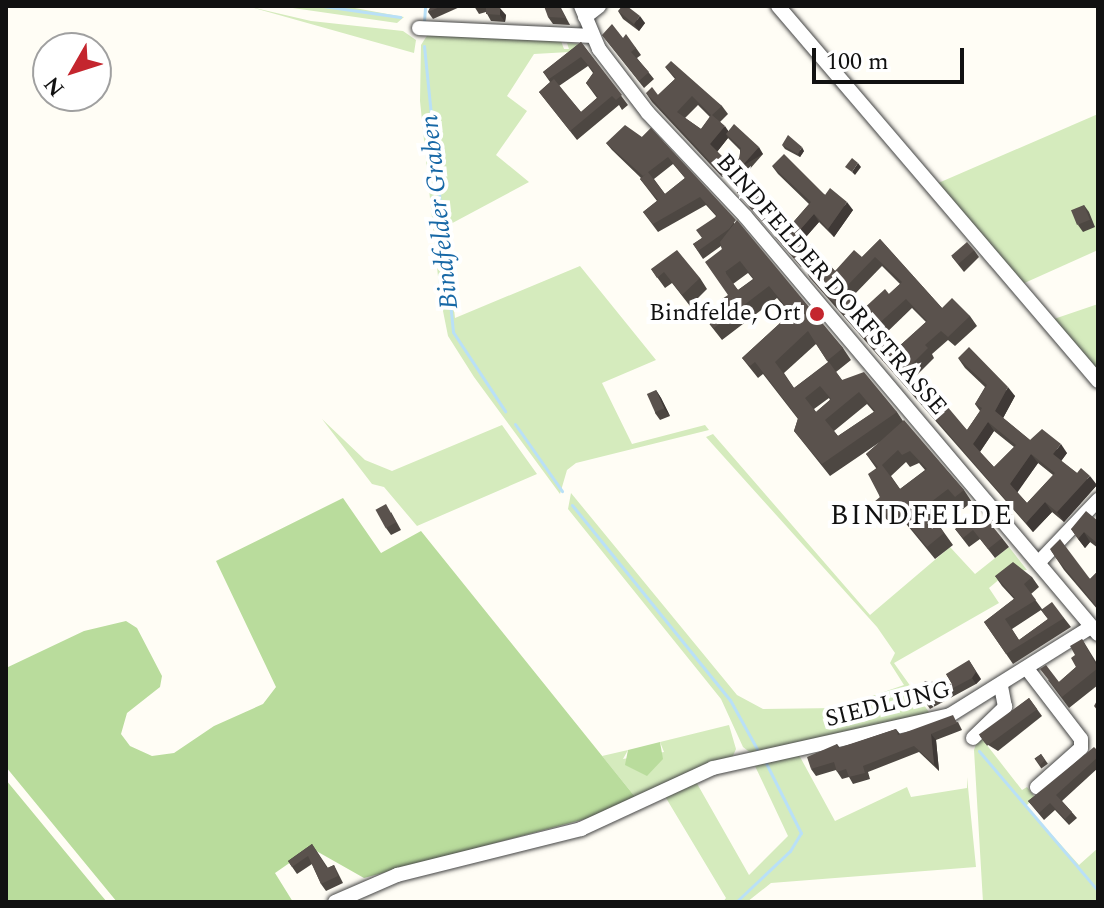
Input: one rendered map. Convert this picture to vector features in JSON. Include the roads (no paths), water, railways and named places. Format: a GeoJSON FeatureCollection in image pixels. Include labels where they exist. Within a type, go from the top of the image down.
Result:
{"type":"FeatureCollection","features":[{"type":"Feature","properties":{"kind":"street"},"geometry":{"type":"LineString","coordinates":[[583,11],[599,6]]}},
{"type":"Feature","properties":{"kind":"street"},"geometry":{"type":"LineString","coordinates":[[778,6],[1098,381]]}},
{"type":"Feature","properties":{"kind":"street","name":"BINDFELDER DORFSTRASSE"},"geometry":{"type":"LineString","coordinates":[[583,11],[592,36],[648,113],[745,216],[1094,630]]}},
{"type":"Feature","properties":{"kind":"street"},"geometry":{"type":"LineString","coordinates":[[419,28],[592,36]]}},
{"type":"Feature","properties":{"kind":"street"},"geometry":{"type":"LineString","coordinates":[[1039,562],[1098,500]]}},
{"type":"Feature","properties":{"kind":"street","name":"SIEDLUNG"},"geometry":{"type":"LineString","coordinates":[[335,902],[397,875],[581,829],[683,780],[749,758],[926,722],[1001,687],[1094,630]]}},
{"type":"Feature","properties":{"kind":"street"},"geometry":{"type":"LineString","coordinates":[[1028,670],[1081,739],[1081,748],[1037,787]]}},
{"type":"Feature","properties":{"kind":"street"},"geometry":{"type":"LineString","coordinates":[[973,738],[1005,707],[1001,687]]}},
{"type":"Feature","properties":{"kind":"waterway"},"geometry":{"type":"LineString","coordinates":[[323,6],[400,17]]}},
{"type":"Feature","properties":{"kind":"waterway","name":"Bindfelder Graben"},"geometry":{"type":"LineString","coordinates":[[424,22],[425,6]]}},
{"type":"Feature","properties":{"kind":"waterway","name":"Bindfelder Graben"},"geometry":{"type":"LineString","coordinates":[[424,46],[453,332],[505,411]]}},
{"type":"Feature","properties":{"kind":"waterway","name":"Bindfelder Graben"},"geometry":{"type":"LineString","coordinates":[[515,424],[562,491]]}},
{"type":"Feature","properties":{"kind":"waterway","name":"Bindfelder Graben"},"geometry":{"type":"LineString","coordinates":[[572,505],[730,700],[757,749]]}},
{"type":"Feature","properties":{"kind":"waterway"},"geometry":{"type":"LineString","coordinates":[[979,751],[1098,891]]}},
{"type":"Feature","properties":{"kind":"waterway","name":"Bindfelder Graben"},"geometry":{"type":"LineString","coordinates":[[736,902],[790,851],[801,833],[766,763]]}},
{"type":"Feature","properties":{"kind":"place","name":"Bindfelde, Ort"},"geometry":{"type":"Point","coordinates":[817,314]}},
{"type":"Feature","properties":{"kind":"district","name":"BINDFELDE"},"geometry":{"type":"Point","coordinates":[922,516]}}]}
